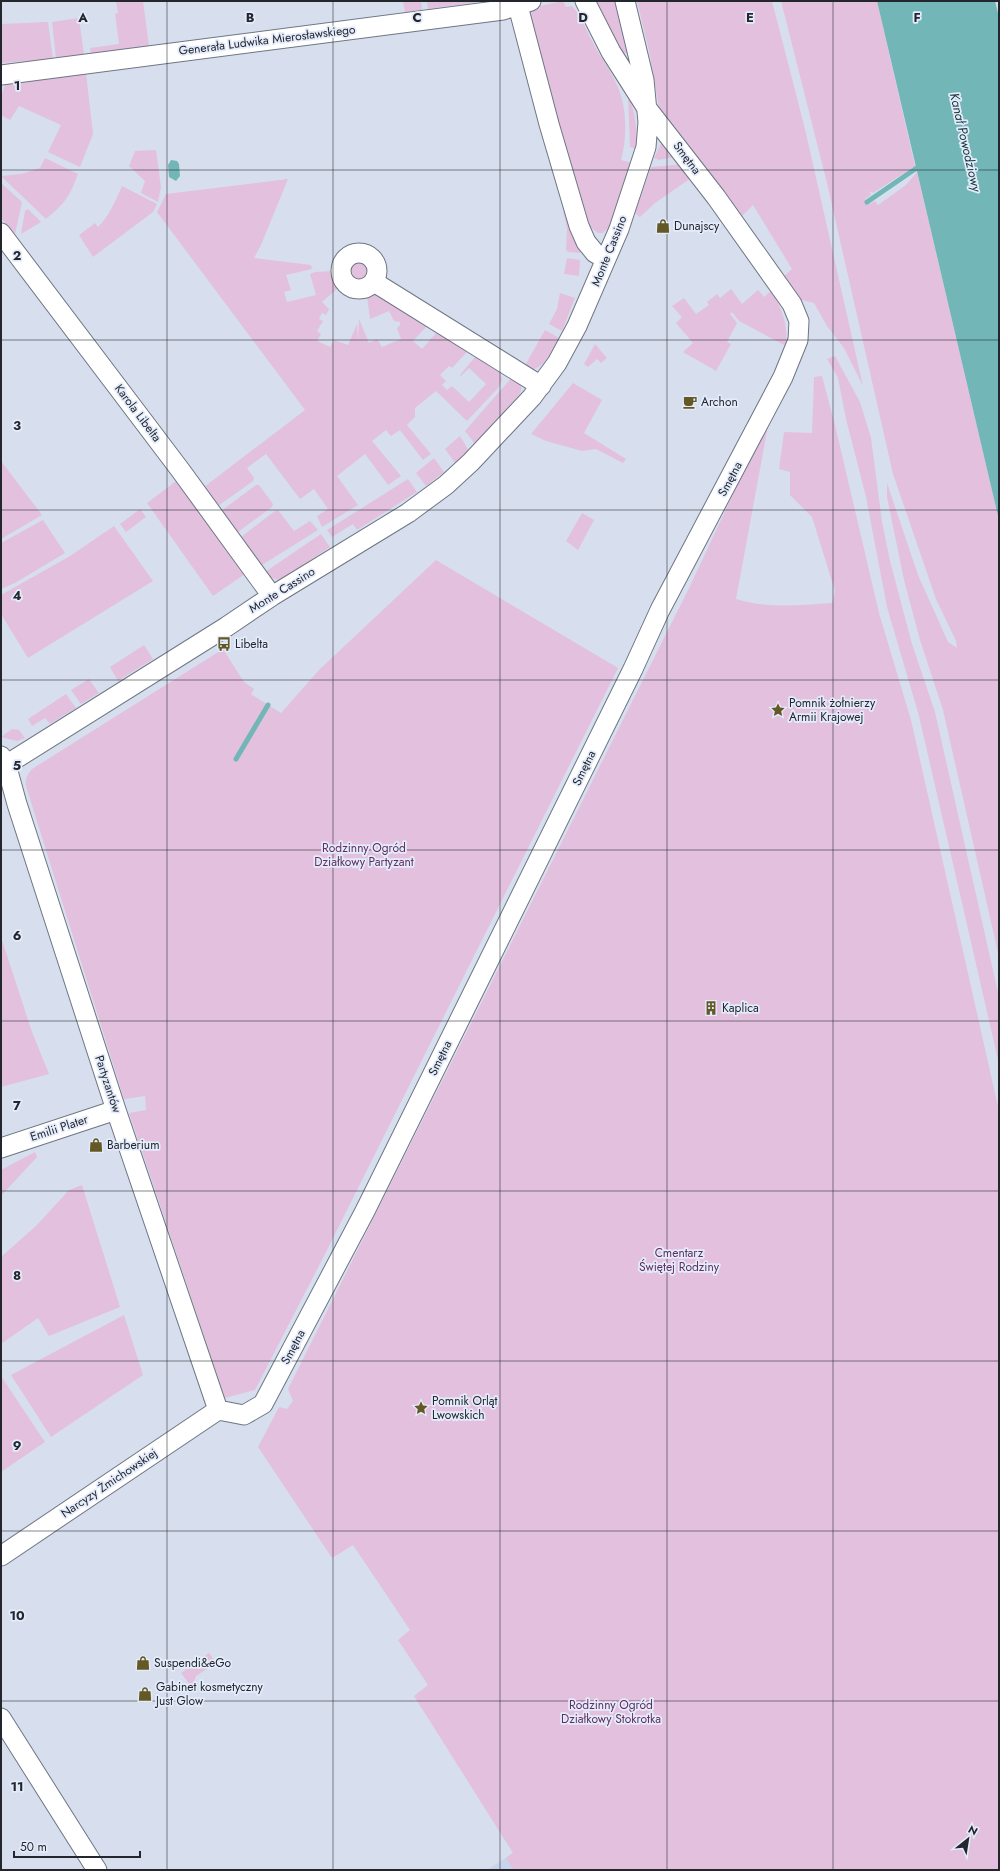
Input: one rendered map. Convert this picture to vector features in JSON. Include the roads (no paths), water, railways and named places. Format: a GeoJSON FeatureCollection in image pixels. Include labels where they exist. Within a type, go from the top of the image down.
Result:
{"type":"FeatureCollection","features":[{"type":"Feature","properties":{"kind":"street","name":"Monte Cassino"},"geometry":{"type":"LineString","coordinates":[[585,1],[611,52],[646,107]]}},
{"type":"Feature","properties":{"kind":"street","name":"Monte Cassino"},"geometry":{"type":"LineString","coordinates":[[3,763],[226,627],[272,596],[408,513],[446,485],[481,453],[541,386],[568,345],[606,260],[641,166],[646,147],[648,122],[644,80],[625,1]]}},
{"type":"Feature","properties":{"kind":"street","name":"Generała Ludwika Mierosławskiego"},"geometry":{"type":"LineString","coordinates":[[1,75],[503,10],[525,3]]}},
{"type":"Feature","properties":{"kind":"street"},"geometry":{"type":"LineString","coordinates":[[525,3],[550,124],[579,226],[586,242],[595,253],[606,260]]}},
{"type":"Feature","properties":{"kind":"street","name":"Smętna"},"geometry":{"type":"LineString","coordinates":[[218,1410],[244,1415],[263,1404],[365,1211],[633,669],[660,610],[783,378],[798,340],[799,321],[792,304],[716,197],[646,107]]}},
{"type":"Feature","properties":{"kind":"street","name":"Karola Libelta"},"geometry":{"type":"LineString","coordinates":[[1,232],[177,465],[272,596]]}},
{"type":"Feature","properties":{"kind":"street"},"geometry":{"type":"LineString","coordinates":[[374,282],[541,386]]}},
{"type":"Feature","properties":{"kind":"street","name":"Partyzantów"},"geometry":{"type":"LineString","coordinates":[[3,763],[116,1110],[218,1410]]}},
{"type":"Feature","properties":{"kind":"street","name":"Emilii Plater"},"geometry":{"type":"LineString","coordinates":[[1,1148],[116,1110]]}},
{"type":"Feature","properties":{"kind":"street","name":"Narcyzy Żmichowskiej"},"geometry":{"type":"LineString","coordinates":[[1,1556],[218,1410]]}},
{"type":"Feature","properties":{"kind":"street"},"geometry":{"type":"LineString","coordinates":[[1,1718],[97,1870]]}},
{"type":"Feature","properties":{"kind":"water","name":"Kanał Powodziowy"},"geometry":{"type":"Polygon","coordinates":[[[877,1],[995,1],[999,17],[999,520],[877,1]]]}},
{"type":"Feature","properties":{"kind":"water"},"geometry":{"type":"Polygon","coordinates":[[[171,160],[177,161],[179,164],[180,176],[176,181],[169,177],[168,165],[171,160]]]}},
{"type":"Feature","properties":{"kind":"waterway"},"geometry":{"type":"LineString","coordinates":[[867,202],[921,165]]}},
{"type":"Feature","properties":{"kind":"waterway"},"geometry":{"type":"LineString","coordinates":[[236,759],[268,705]]}},
{"type":"Feature","properties":{"kind":"place","name":"Dunajscy"},"geometry":{"type":"Point","coordinates":[663,226]}},
{"type":"Feature","properties":{"kind":"place","name":"Archon"},"geometry":{"type":"Point","coordinates":[690,402]}},
{"type":"Feature","properties":{"kind":"place","name":"Libelta"},"geometry":{"type":"Point","coordinates":[224,644]}},
{"type":"Feature","properties":{"kind":"place","name":"Pomnik żołnierzy Armii Krajowej"},"geometry":{"type":"Point","coordinates":[778,710]}},
{"type":"Feature","properties":{"kind":"place","name":"Kaplica"},"geometry":{"type":"Point","coordinates":[711,1008]}},
{"type":"Feature","properties":{"kind":"place","name":"Barberium"},"geometry":{"type":"Point","coordinates":[96,1145]}},
{"type":"Feature","properties":{"kind":"place","name":"Pomnik Orląt Lwowskich"},"geometry":{"type":"Point","coordinates":[421,1408]}},
{"type":"Feature","properties":{"kind":"place","name":"Suspendi&eGo"},"geometry":{"type":"Point","coordinates":[143,1663]}},
{"type":"Feature","properties":{"kind":"place","name":"Gabinet kosmetyczny Just Glow"},"geometry":{"type":"Point","coordinates":[145,1694]}},
{"type":"Feature","properties":{"kind":"park label","name":"Rodzinny Ogród Działkowy Partyzant"},"geometry":{"type":"Point","coordinates":[364,855]}},
{"type":"Feature","properties":{"kind":"park label","name":"Cmentarz Świętej Rodziny"},"geometry":{"type":"Point","coordinates":[679,1260]}},
{"type":"Feature","properties":{"kind":"park label","name":"Rodzinny Ogród Działkowy Stokrotka"},"geometry":{"type":"Point","coordinates":[611,1712]}}]}
